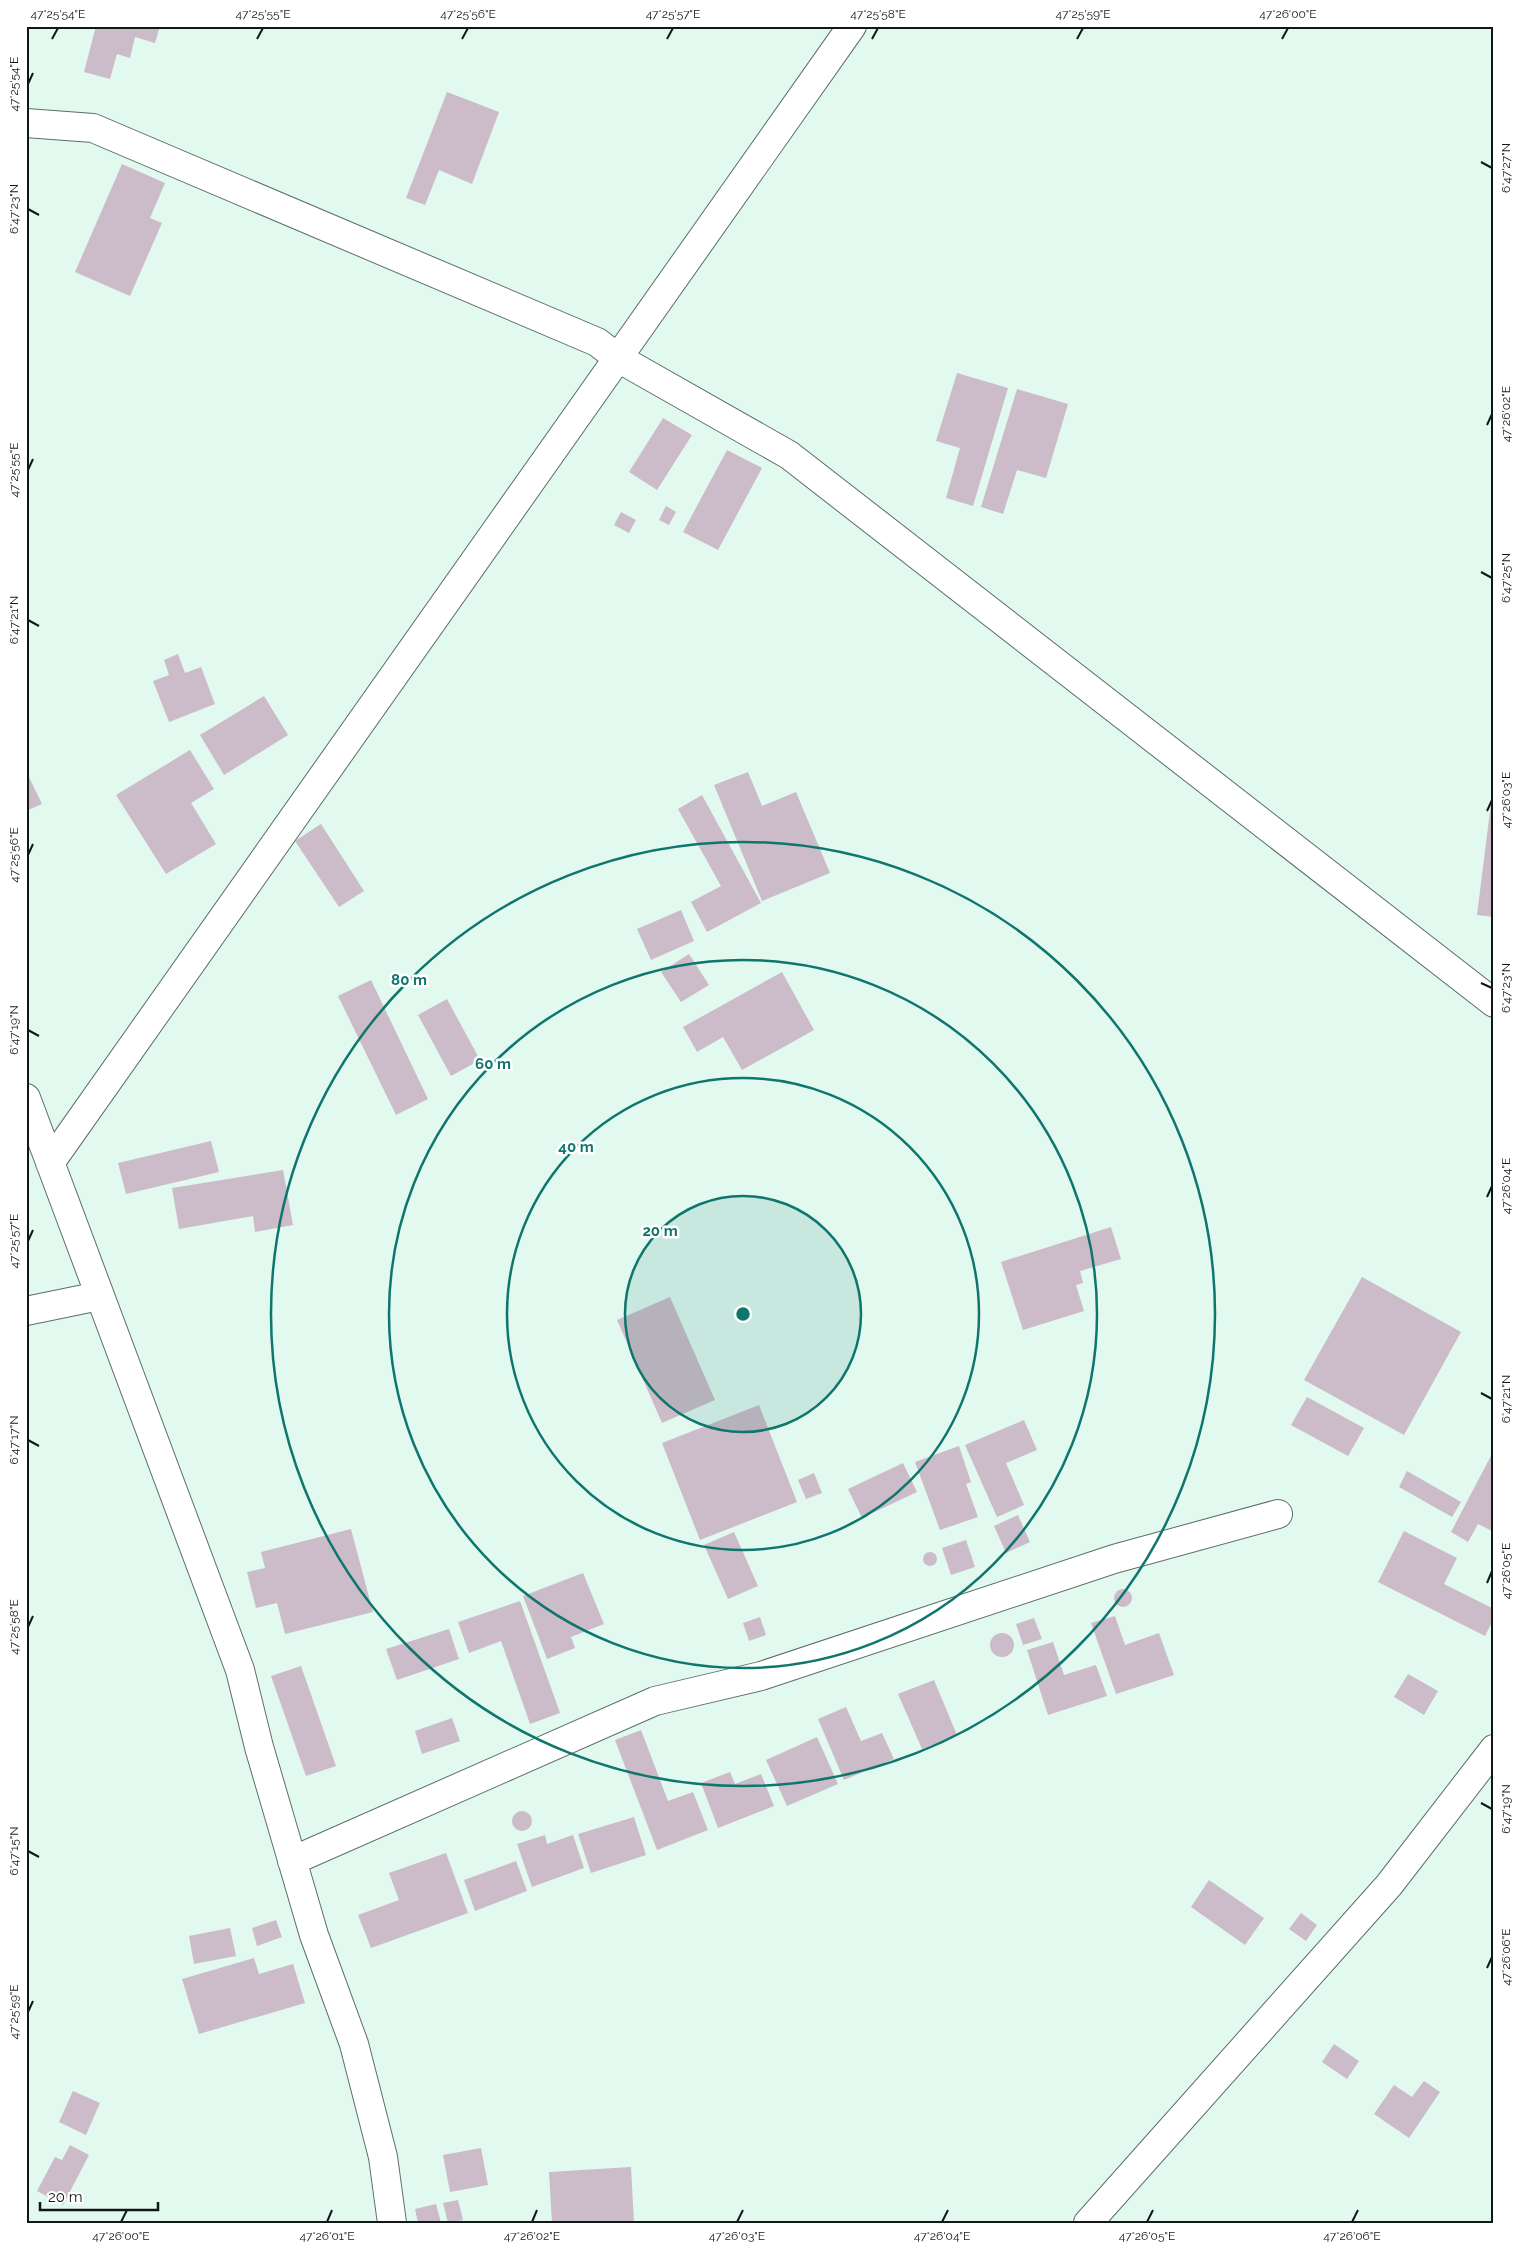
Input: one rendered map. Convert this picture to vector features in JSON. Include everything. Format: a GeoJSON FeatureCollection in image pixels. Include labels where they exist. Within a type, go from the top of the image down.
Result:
{"type":"FeatureCollection","features":[{"type":"Feature","properties":{"kind":"street"},"geometry":{"type":"LineString","coordinates":[[50,1164],[852,26]]}},
{"type":"Feature","properties":{"kind":"street"},"geometry":{"type":"LineString","coordinates":[[26,123],[93,128],[588,338],[597,342],[618,358],[789,455],[1494,1003]]}},
{"type":"Feature","properties":{"kind":"street"},"geometry":{"type":"LineString","coordinates":[[26,1098],[240,1670],[259,1747],[314,1935],[354,2044],[383,2157],[392,2223]]}},
{"type":"Feature","properties":{"kind":"street"},"geometry":{"type":"LineString","coordinates":[[26,1311],[99,1296]]}},
{"type":"Feature","properties":{"kind":"street"},"geometry":{"type":"LineString","coordinates":[[292,1861],[655,1701],[761,1676],[1114,1559],[1278,1514]]}},
{"type":"Feature","properties":{"kind":"street"},"geometry":{"type":"LineString","coordinates":[[1088,2223],[1389,1885],[1494,1749]]}},
{"type":"Feature","properties":{"kind":"building"},"geometry":{"type":"Polygon","coordinates":[[[96,26],[160,26],[155,43],[135,37],[130,58],[117,54],[110,79],[84,72],[96,26]]]}},
{"type":"Feature","properties":{"kind":"building"},"geometry":{"type":"Polygon","coordinates":[[[447,92],[499,112],[472,184],[439,170],[425,205],[406,198],[447,92]]]}},
{"type":"Feature","properties":{"kind":"building"},"geometry":{"type":"Polygon","coordinates":[[[122,164],[165,183],[150,218],[162,223],[130,296],[75,272],[122,164]]]}},
{"type":"Feature","properties":{"kind":"building"},"geometry":{"type":"Polygon","coordinates":[[[957,373],[1008,388],[973,506],[946,498],[960,448],[936,441],[957,373]]]}},
{"type":"Feature","properties":{"kind":"building"},"geometry":{"type":"Polygon","coordinates":[[[1017,389],[1068,404],[1046,478],[1017,470],[1003,514],[981,507],[1017,389]]]}},
{"type":"Feature","properties":{"kind":"building"},"geometry":{"type":"Polygon","coordinates":[[[663,418],[692,435],[657,490],[629,472],[663,418]]]}},
{"type":"Feature","properties":{"kind":"building"},"geometry":{"type":"Polygon","coordinates":[[[727,450],[762,468],[718,550],[683,532],[727,450]]]}},
{"type":"Feature","properties":{"kind":"building"},"geometry":{"type":"Polygon","coordinates":[[[666,506],[676,512],[669,525],[659,520],[666,506]]]}},
{"type":"Feature","properties":{"kind":"building"},"geometry":{"type":"Polygon","coordinates":[[[621,512],[636,520],[629,533],[614,525],[621,512]]]}},
{"type":"Feature","properties":{"kind":"building"},"geometry":{"type":"Polygon","coordinates":[[[178,654],[185,673],[201,667],[215,704],[169,722],[153,681],[169,675],[164,660],[178,654]]]}},
{"type":"Feature","properties":{"kind":"building"},"geometry":{"type":"Polygon","coordinates":[[[264,696],[288,735],[224,775],[200,735],[264,696]]]}},
{"type":"Feature","properties":{"kind":"building"},"geometry":{"type":"Polygon","coordinates":[[[190,750],[214,789],[191,803],[216,844],[166,874],[116,795],[190,750]]]}},
{"type":"Feature","properties":{"kind":"building"},"geometry":{"type":"Polygon","coordinates":[[[26,771],[42,804],[26,811],[26,771]]]}},
{"type":"Feature","properties":{"kind":"building"},"geometry":{"type":"Polygon","coordinates":[[[748,772],[762,806],[796,792],[830,873],[762,901],[714,785],[748,772]]]}},
{"type":"Feature","properties":{"kind":"building"},"geometry":{"type":"Polygon","coordinates":[[[702,795],[761,903],[707,932],[691,902],[721,886],[678,809],[702,795]]]}},
{"type":"Feature","properties":{"kind":"building"},"geometry":{"type":"Polygon","coordinates":[[[1492,795],[1494,796],[1494,917],[1477,915],[1492,795]]]}},
{"type":"Feature","properties":{"kind":"building"},"geometry":{"type":"Polygon","coordinates":[[[321,824],[364,891],[339,907],[295,841],[321,824]]]}},
{"type":"Feature","properties":{"kind":"building"},"geometry":{"type":"Polygon","coordinates":[[[681,910],[694,941],[651,960],[637,929],[681,910]]]}},
{"type":"Feature","properties":{"kind":"building"},"geometry":{"type":"Polygon","coordinates":[[[689,954],[709,985],[681,1002],[661,972],[689,954]]]}},
{"type":"Feature","properties":{"kind":"building"},"geometry":{"type":"Polygon","coordinates":[[[782,972],[814,1030],[742,1070],[723,1037],[697,1052],[683,1027],[782,972]]]}},
{"type":"Feature","properties":{"kind":"building"},"geometry":{"type":"Polygon","coordinates":[[[371,980],[428,1099],[396,1115],[338,996],[371,980]]]}},
{"type":"Feature","properties":{"kind":"building"},"geometry":{"type":"Polygon","coordinates":[[[447,999],[480,1060],[451,1076],[418,1015],[447,999]]]}},
{"type":"Feature","properties":{"kind":"building"},"geometry":{"type":"Polygon","coordinates":[[[211,1141],[219,1172],[126,1194],[118,1163],[211,1141]]]}},
{"type":"Feature","properties":{"kind":"building"},"geometry":{"type":"Polygon","coordinates":[[[283,1170],[293,1225],[255,1232],[253,1216],[179,1229],[172,1188],[283,1170]]]}},
{"type":"Feature","properties":{"kind":"building"},"geometry":{"type":"Polygon","coordinates":[[[1111,1227],[1121,1259],[1080,1271],[1083,1283],[1076,1285],[1084,1311],[1023,1330],[1001,1262],[1111,1227]]]}},
{"type":"Feature","properties":{"kind":"building"},"geometry":{"type":"Polygon","coordinates":[[[1362,1277],[1461,1332],[1404,1435],[1304,1380],[1362,1277]]]}},
{"type":"Feature","properties":{"kind":"building"},"geometry":{"type":"Polygon","coordinates":[[[670,1297],[715,1400],[662,1423],[617,1320],[670,1297]]]}},
{"type":"Feature","properties":{"kind":"building"},"geometry":{"type":"Polygon","coordinates":[[[1307,1397],[1364,1428],[1348,1456],[1291,1425],[1307,1397]]]}},
{"type":"Feature","properties":{"kind":"building"},"geometry":{"type":"Polygon","coordinates":[[[759,1405],[797,1502],[700,1540],[662,1443],[759,1405]]]}},
{"type":"Feature","properties":{"kind":"building"},"geometry":{"type":"Polygon","coordinates":[[[1024,1420],[1037,1450],[1006,1463],[1024,1505],[997,1517],[965,1445],[1024,1420]]]}},
{"type":"Feature","properties":{"kind":"building"},"geometry":{"type":"Polygon","coordinates":[[[959,1446],[971,1482],[966,1484],[978,1517],[940,1530],[915,1462],[959,1446]]]}},
{"type":"Feature","properties":{"kind":"building"},"geometry":{"type":"Polygon","coordinates":[[[1494,1450],[1494,1532],[1478,1524],[1468,1542],[1451,1532],[1494,1450]]]}},
{"type":"Feature","properties":{"kind":"building"},"geometry":{"type":"Polygon","coordinates":[[[903,1463],[917,1492],[862,1518],[848,1489],[903,1463]]]}},
{"type":"Feature","properties":{"kind":"building"},"geometry":{"type":"Polygon","coordinates":[[[1407,1471],[1461,1502],[1452,1517],[1399,1487],[1407,1471]]]}},
{"type":"Feature","properties":{"kind":"building"},"geometry":{"type":"Polygon","coordinates":[[[814,1473],[822,1493],[806,1499],[798,1480],[814,1473]]]}},
{"type":"Feature","properties":{"kind":"building"},"geometry":{"type":"Polygon","coordinates":[[[1018,1515],[1030,1542],[1006,1553],[994,1526],[1018,1515]]]}},
{"type":"Feature","properties":{"kind":"building"},"geometry":{"type":"Polygon","coordinates":[[[351,1529],[373,1612],[285,1634],[277,1603],[256,1608],[247,1572],[265,1568],[261,1552],[351,1529]]]}},
{"type":"Feature","properties":{"kind":"building"},"geometry":{"type":"Polygon","coordinates":[[[1404,1531],[1457,1558],[1444,1584],[1494,1609],[1494,1618],[1485,1636],[1378,1582],[1404,1531]]]}},
{"type":"Feature","properties":{"kind":"building"},"geometry":{"type":"Polygon","coordinates":[[[734,1532],[758,1586],[728,1599],[704,1545],[734,1532]]]}},
{"type":"Feature","properties":{"kind":"building"},"geometry":{"type":"Polygon","coordinates":[[[966,1540],[975,1567],[951,1575],[942,1548],[966,1540]]]}},
{"type":"Feature","properties":{"kind":"building"},"geometry":{"type":"Polygon","coordinates":[[[927,1552],[933,1552],[937,1559],[933,1566],[927,1566],[923,1562],[923,1556],[927,1552]]]}},
{"type":"Feature","properties":{"kind":"building"},"geometry":{"type":"Polygon","coordinates":[[[583,1573],[604,1624],[571,1637],[575,1648],[547,1659],[523,1596],[583,1573]]]}},
{"type":"Feature","properties":{"kind":"building"},"geometry":{"type":"Polygon","coordinates":[[[1123,1589],[1129,1592],[1132,1598],[1129,1604],[1123,1607],[1117,1604],[1114,1598],[1117,1592],[1123,1589]]]}},
{"type":"Feature","properties":{"kind":"building"},"geometry":{"type":"Polygon","coordinates":[[[520,1601],[560,1713],[530,1724],[501,1641],[469,1653],[458,1622],[520,1601]]]}},
{"type":"Feature","properties":{"kind":"building"},"geometry":{"type":"Polygon","coordinates":[[[1115,1616],[1125,1645],[1159,1633],[1174,1675],[1116,1694],[1091,1623],[1115,1616]]]}},
{"type":"Feature","properties":{"kind":"building"},"geometry":{"type":"Polygon","coordinates":[[[760,1617],[766,1635],[749,1641],[743,1623],[760,1617]]]}},
{"type":"Feature","properties":{"kind":"building"},"geometry":{"type":"Polygon","coordinates":[[[1034,1618],[1042,1639],[1023,1645],[1016,1624],[1034,1618]]]}},
{"type":"Feature","properties":{"kind":"building"},"geometry":{"type":"Polygon","coordinates":[[[449,1629],[459,1659],[397,1680],[386,1649],[449,1629]]]}},
{"type":"Feature","properties":{"kind":"building"},"geometry":{"type":"Polygon","coordinates":[[[1002,1633],[1011,1636],[1014,1645],[1011,1654],[1002,1657],[993,1654],[990,1645],[993,1636],[1002,1633]]]}},
{"type":"Feature","properties":{"kind":"building"},"geometry":{"type":"Polygon","coordinates":[[[1053,1642],[1064,1675],[1096,1665],[1107,1696],[1048,1715],[1027,1650],[1053,1642]]]}},
{"type":"Feature","properties":{"kind":"building"},"geometry":{"type":"Polygon","coordinates":[[[301,1666],[336,1766],[306,1776],[271,1676],[301,1666]]]}},
{"type":"Feature","properties":{"kind":"building"},"geometry":{"type":"Polygon","coordinates":[[[1408,1674],[1438,1691],[1424,1715],[1394,1697],[1408,1674]]]}},
{"type":"Feature","properties":{"kind":"building"},"geometry":{"type":"Polygon","coordinates":[[[934,1680],[957,1735],[922,1749],[898,1694],[934,1680]]]}},
{"type":"Feature","properties":{"kind":"building"},"geometry":{"type":"Polygon","coordinates":[[[846,1707],[861,1741],[882,1733],[894,1759],[844,1780],[818,1719],[846,1707]]]}},
{"type":"Feature","properties":{"kind":"building"},"geometry":{"type":"Polygon","coordinates":[[[452,1718],[460,1741],[422,1754],[415,1731],[452,1718]]]}},
{"type":"Feature","properties":{"kind":"building"},"geometry":{"type":"Polygon","coordinates":[[[641,1730],[668,1801],[693,1792],[708,1830],[657,1850],[615,1740],[641,1730]]]}},
{"type":"Feature","properties":{"kind":"building"},"geometry":{"type":"Polygon","coordinates":[[[817,1737],[838,1784],[787,1806],[766,1760],[817,1737]]]}},
{"type":"Feature","properties":{"kind":"building"},"geometry":{"type":"Polygon","coordinates":[[[730,1772],[735,1784],[761,1774],[774,1806],[718,1828],[701,1783],[730,1772]]]}},
{"type":"Feature","properties":{"kind":"building"},"geometry":{"type":"Polygon","coordinates":[[[522,1811],[529,1814],[532,1821],[529,1828],[522,1831],[515,1828],[512,1821],[515,1814],[522,1811]]]}},
{"type":"Feature","properties":{"kind":"building"},"geometry":{"type":"Polygon","coordinates":[[[634,1817],[646,1855],[591,1873],[578,1834],[634,1817]]]}},
{"type":"Feature","properties":{"kind":"building"},"geometry":{"type":"Polygon","coordinates":[[[545,1835],[547,1844],[573,1835],[584,1868],[532,1887],[517,1844],[545,1835]]]}},
{"type":"Feature","properties":{"kind":"building"},"geometry":{"type":"Polygon","coordinates":[[[446,1853],[468,1913],[371,1948],[358,1915],[399,1900],[389,1873],[446,1853]]]}},
{"type":"Feature","properties":{"kind":"building"},"geometry":{"type":"Polygon","coordinates":[[[516,1861],[527,1891],[475,1911],[464,1880],[516,1861]]]}},
{"type":"Feature","properties":{"kind":"building"},"geometry":{"type":"Polygon","coordinates":[[[1209,1880],[1264,1918],[1245,1945],[1191,1907],[1209,1880]]]}},
{"type":"Feature","properties":{"kind":"building"},"geometry":{"type":"Polygon","coordinates":[[[1301,1913],[1317,1925],[1306,1941],[1289,1929],[1301,1913]]]}},
{"type":"Feature","properties":{"kind":"building"},"geometry":{"type":"Polygon","coordinates":[[[276,1920],[282,1937],[257,1946],[252,1928],[276,1920]]]}},
{"type":"Feature","properties":{"kind":"building"},"geometry":{"type":"Polygon","coordinates":[[[230,1928],[236,1956],[194,1964],[189,1936],[230,1928]]]}},
{"type":"Feature","properties":{"kind":"building"},"geometry":{"type":"Polygon","coordinates":[[[254,1958],[259,1974],[293,1964],[305,2003],[199,2034],[182,1979],[254,1958]]]}},
{"type":"Feature","properties":{"kind":"building"},"geometry":{"type":"Polygon","coordinates":[[[1334,2044],[1359,2061],[1347,2079],[1322,2062],[1334,2044]]]}},
{"type":"Feature","properties":{"kind":"building"},"geometry":{"type":"Polygon","coordinates":[[[1424,2081],[1440,2092],[1409,2138],[1374,2114],[1394,2085],[1412,2097],[1424,2081]]]}},
{"type":"Feature","properties":{"kind":"building"},"geometry":{"type":"Polygon","coordinates":[[[73,2091],[100,2103],[86,2135],[59,2122],[73,2091]]]}},
{"type":"Feature","properties":{"kind":"building"},"geometry":{"type":"Polygon","coordinates":[[[70,2145],[89,2155],[63,2205],[37,2191],[55,2157],[62,2160],[70,2145]]]}},
{"type":"Feature","properties":{"kind":"building"},"geometry":{"type":"Polygon","coordinates":[[[481,2148],[488,2185],[450,2192],[443,2155],[481,2148]]]}},
{"type":"Feature","properties":{"kind":"building"},"geometry":{"type":"Polygon","coordinates":[[[631,2167],[634,2223],[552,2223],[549,2172],[631,2167]]]}},
{"type":"Feature","properties":{"kind":"building"},"geometry":{"type":"Polygon","coordinates":[[[458,2200],[463,2220],[448,2223],[443,2203],[458,2200]]]}},
{"type":"Feature","properties":{"kind":"building"},"geometry":{"type":"Polygon","coordinates":[[[436,2204],[441,2223],[418,2223],[415,2209],[436,2204]]]}}]}
